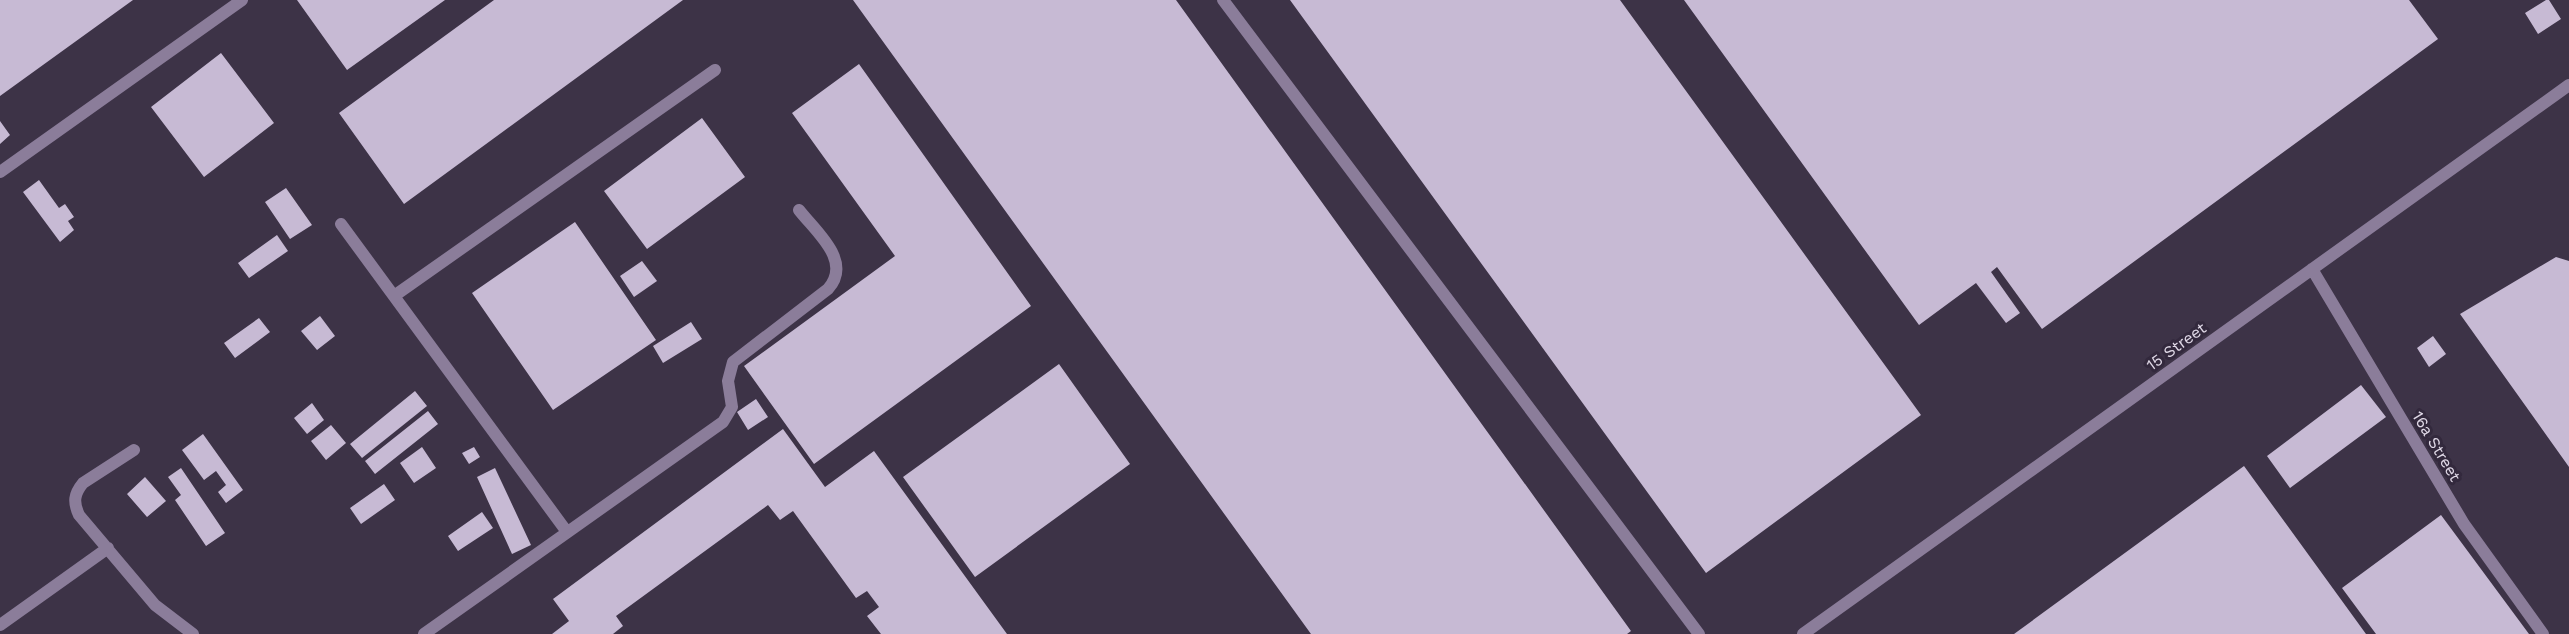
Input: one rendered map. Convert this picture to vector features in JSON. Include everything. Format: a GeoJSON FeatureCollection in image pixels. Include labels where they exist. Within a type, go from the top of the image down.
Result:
{"type":"FeatureCollection","features":[{"type":"Feature","properties":{"kind":"lane"},"geometry":{"type":"LineString","coordinates":[[0,172],[242,0]]}},
{"type":"Feature","properties":{"kind":"lane"},"geometry":{"type":"LineString","coordinates":[[1223,0],[1699,634]]}},
{"type":"Feature","properties":{"kind":"lane"},"geometry":{"type":"LineString","coordinates":[[394,296],[715,70]]}},
{"type":"Feature","properties":{"kind":"lane","name":"15 Street"},"geometry":{"type":"LineString","coordinates":[[1803,634],[2569,85]]}},
{"type":"Feature","properties":{"kind":"lane"},"geometry":{"type":"LineString","coordinates":[[424,634],[723,422],[732,407],[728,381],[733,362],[834,281],[838,272],[838,262],[799,210]]}},
{"type":"Feature","properties":{"kind":"lane"},"geometry":{"type":"LineString","coordinates":[[341,224],[567,531]]}},
{"type":"Feature","properties":{"kind":"lane","name":"16a Street"},"geometry":{"type":"LineString","coordinates":[[2312,269],[2464,524],[2543,634]]}},
{"type":"Feature","properties":{"kind":"lane"},"geometry":{"type":"LineString","coordinates":[[134,450],[83,483],[75,498],[79,515],[155,606],[193,634]]}},
{"type":"Feature","properties":{"kind":"lane"},"geometry":{"type":"LineString","coordinates":[[0,625],[108,548]]}},
{"type":"Feature","properties":{"kind":"building"},"geometry":{"type":"Polygon","coordinates":[[[0,0],[133,0],[0,96],[0,0]]]}},
{"type":"Feature","properties":{"kind":"building"},"geometry":{"type":"Polygon","coordinates":[[[297,0],[445,0],[347,70],[297,0]]]}},
{"type":"Feature","properties":{"kind":"building"},"geometry":{"type":"Polygon","coordinates":[[[494,0],[683,0],[404,204],[339,113],[494,0]]]}},
{"type":"Feature","properties":{"kind":"building"},"geometry":{"type":"Polygon","coordinates":[[[853,0],[1176,0],[1631,631],[1627,634],[1311,634],[853,0]]]}},
{"type":"Feature","properties":{"kind":"building"},"geometry":{"type":"Polygon","coordinates":[[[1290,0],[1620,0],[1921,415],[1706,573],[1290,0]]]}},
{"type":"Feature","properties":{"kind":"building"},"geometry":{"type":"Polygon","coordinates":[[[1684,0],[2409,0],[2438,39],[2042,329],[1997,267],[1991,272],[2020,313],[2006,323],[1976,283],[1919,325],[1684,0]]]}},
{"type":"Feature","properties":{"kind":"building"},"geometry":{"type":"Polygon","coordinates":[[[2549,0],[2561,19],[2538,34],[2525,13],[2549,0]]]}},
{"type":"Feature","properties":{"kind":"building"},"geometry":{"type":"Polygon","coordinates":[[[221,53],[274,123],[204,177],[151,107],[221,53]]]}},
{"type":"Feature","properties":{"kind":"building"},"geometry":{"type":"Polygon","coordinates":[[[859,64],[1031,306],[814,464],[744,366],[895,256],[792,113],[859,64]]]}},
{"type":"Feature","properties":{"kind":"building"},"geometry":{"type":"Polygon","coordinates":[[[702,118],[745,177],[647,249],[604,191],[702,118]]]}},
{"type":"Feature","properties":{"kind":"building"},"geometry":{"type":"Polygon","coordinates":[[[0,121],[10,135],[0,144],[0,121]]]}},
{"type":"Feature","properties":{"kind":"building"},"geometry":{"type":"Polygon","coordinates":[[[39,180],[59,208],[65,204],[74,217],[68,221],[74,230],[60,242],[23,192],[39,180]]]}},
{"type":"Feature","properties":{"kind":"building"},"geometry":{"type":"Polygon","coordinates":[[[286,188],[312,225],[290,239],[265,202],[286,188]]]}},
{"type":"Feature","properties":{"kind":"building"},"geometry":{"type":"Polygon","coordinates":[[[575,222],[656,340],[553,410],[472,293],[575,222]]]}},
{"type":"Feature","properties":{"kind":"building"},"geometry":{"type":"Polygon","coordinates":[[[277,235],[288,251],[249,278],[238,263],[277,235]]]}},
{"type":"Feature","properties":{"kind":"building"},"geometry":{"type":"Polygon","coordinates":[[[2556,257],[2569,261],[2569,467],[2460,314],[2556,257]]]}},
{"type":"Feature","properties":{"kind":"building"},"geometry":{"type":"Polygon","coordinates":[[[642,261],[657,281],[634,297],[620,276],[642,261]]]}},
{"type":"Feature","properties":{"kind":"building"},"geometry":{"type":"Polygon","coordinates":[[[320,316],[335,336],[317,350],[301,331],[320,316]]]}},
{"type":"Feature","properties":{"kind":"building"},"geometry":{"type":"Polygon","coordinates":[[[259,318],[270,332],[235,358],[224,343],[259,318]]]}},
{"type":"Feature","properties":{"kind":"building"},"geometry":{"type":"Polygon","coordinates":[[[691,322],[702,339],[663,363],[653,346],[691,322]]]}},
{"type":"Feature","properties":{"kind":"building"},"geometry":{"type":"Polygon","coordinates":[[[2433,336],[2446,354],[2429,367],[2417,348],[2433,336]]]}},
{"type":"Feature","properties":{"kind":"building"},"geometry":{"type":"Polygon","coordinates":[[[1059,364],[1130,464],[975,577],[903,477],[1059,364]]]}},
{"type":"Feature","properties":{"kind":"building"},"geometry":{"type":"Polygon","coordinates":[[[2361,385],[2386,417],[2290,488],[2267,456],[2361,385]]]}},
{"type":"Feature","properties":{"kind":"building"},"geometry":{"type":"Polygon","coordinates":[[[415,391],[427,406],[362,458],[350,444],[415,391]]]}},
{"type":"Feature","properties":{"kind":"building"},"geometry":{"type":"Polygon","coordinates":[[[756,399],[768,417],[748,430],[737,412],[756,399]]]}},
{"type":"Feature","properties":{"kind":"building"},"geometry":{"type":"Polygon","coordinates":[[[312,403],[324,420],[307,434],[294,418],[312,403]]]}},
{"type":"Feature","properties":{"kind":"building"},"geometry":{"type":"Polygon","coordinates":[[[428,411],[438,424],[375,474],[365,461],[428,411]]]}},
{"type":"Feature","properties":{"kind":"building"},"geometry":{"type":"Polygon","coordinates":[[[331,425],[346,443],[326,460],[311,441],[331,425]]]}},
{"type":"Feature","properties":{"kind":"building"},"geometry":{"type":"Polygon","coordinates":[[[783,429],[825,487],[874,451],[1007,634],[881,634],[867,616],[879,607],[867,591],[856,598],[793,511],[780,520],[768,505],[616,616],[623,626],[613,634],[552,634],[569,621],[553,599],[783,429]]]}},
{"type":"Feature","properties":{"kind":"building"},"geometry":{"type":"Polygon","coordinates":[[[203,434],[243,490],[226,503],[218,492],[226,485],[216,471],[204,480],[182,450],[203,434]]]}},
{"type":"Feature","properties":{"kind":"building"},"geometry":{"type":"Polygon","coordinates":[[[422,447],[436,468],[414,483],[400,463],[422,447]]]}},
{"type":"Feature","properties":{"kind":"building"},"geometry":{"type":"Polygon","coordinates":[[[474,447],[480,457],[469,464],[462,453],[474,447]]]}},
{"type":"Feature","properties":{"kind":"building"},"geometry":{"type":"Polygon","coordinates":[[[2244,466],[2366,634],[2014,634],[2244,466]]]}},
{"type":"Feature","properties":{"kind":"building"},"geometry":{"type":"Polygon","coordinates":[[[181,468],[225,533],[206,546],[175,500],[181,495],[168,477],[181,468]]]}},
{"type":"Feature","properties":{"kind":"building"},"geometry":{"type":"Polygon","coordinates":[[[495,468],[531,545],[512,554],[477,477],[495,468]]]}},
{"type":"Feature","properties":{"kind":"building"},"geometry":{"type":"Polygon","coordinates":[[[145,477],[166,501],[147,517],[127,494],[145,477]]]}},
{"type":"Feature","properties":{"kind":"building"},"geometry":{"type":"Polygon","coordinates":[[[384,484],[395,500],[361,524],[350,508],[384,484]]]}},
{"type":"Feature","properties":{"kind":"building"},"geometry":{"type":"Polygon","coordinates":[[[482,512],[493,528],[458,551],[448,536],[482,512]]]}},
{"type":"Feature","properties":{"kind":"building"},"geometry":{"type":"Polygon","coordinates":[[[2441,515],[2529,634],[2376,634],[2342,588],[2441,515]]]}}]}
